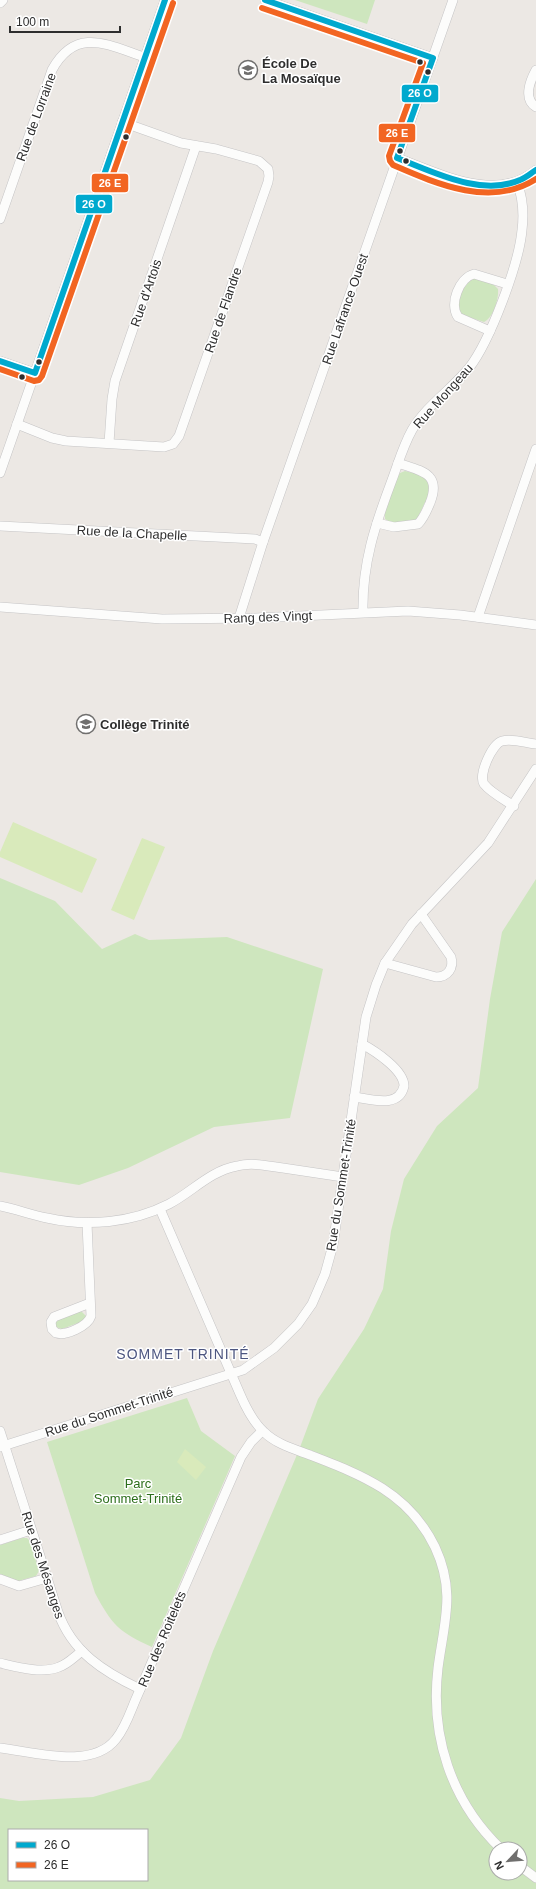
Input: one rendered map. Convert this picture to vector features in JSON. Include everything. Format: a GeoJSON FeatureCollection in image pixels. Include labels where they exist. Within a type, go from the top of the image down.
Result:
{"type":"FeatureCollection","features":[{"type":"Feature","properties":{"kind":"street"},"geometry":{"type":"LineString","coordinates":[[0,3],[3,0]]}},
{"type":"Feature","properties":{"kind":"street"},"geometry":{"type":"LineString","coordinates":[[0,473],[165,0]]}},
{"type":"Feature","properties":{"kind":"street"},"geometry":{"type":"LineString","coordinates":[[265,0],[433,58]]}},
{"type":"Feature","properties":{"kind":"street","name":"Rue Lafrance Ouest"},"geometry":{"type":"LineString","coordinates":[[240,618],[263,542],[453,0]]}},
{"type":"Feature","properties":{"kind":"street","name":"Rue de Lorraine"},"geometry":{"type":"LineString","coordinates":[[0,219],[52,70],[66,53],[82,43],[97,41],[144,57]]}},
{"type":"Feature","properties":{"kind":"street"},"geometry":{"type":"LineString","coordinates":[[536,70],[528,96],[531,103],[536,107]]}},
{"type":"Feature","properties":{"kind":"street","name":"Rue de Flandre"},"geometry":{"type":"LineString","coordinates":[[17,424],[62,441],[166,446],[173,444],[178,438],[269,181],[269,171],[261,162],[216,149],[172,140],[122,122]]}},
{"type":"Feature","properties":{"kind":"street","name":"Rue d'Artois"},"geometry":{"type":"LineString","coordinates":[[110,443],[112,399],[115,381],[196,146]]}},
{"type":"Feature","properties":{"kind":"street"},"geometry":{"type":"LineString","coordinates":[[397,158],[479,184],[504,186],[517,182],[536,170]]}},
{"type":"Feature","properties":{"kind":"street","name":"Rue Mongeau"},"geometry":{"type":"LineString","coordinates":[[363,612],[364,571],[377,523],[398,463],[415,425],[468,369],[481,350],[490,331],[507,284],[518,251],[522,230],[522,201],[517,182]]}},
{"type":"Feature","properties":{"kind":"street"},"geometry":{"type":"LineString","coordinates":[[490,331],[458,317],[454,306],[458,291],[465,278],[474,274],[507,284]]}},
{"type":"Feature","properties":{"kind":"street"},"geometry":{"type":"LineString","coordinates":[[0,361],[35,373]]}},
{"type":"Feature","properties":{"kind":"street"},"geometry":{"type":"LineString","coordinates":[[478,617],[536,449]]}},
{"type":"Feature","properties":{"kind":"street"},"geometry":{"type":"LineString","coordinates":[[377,523],[401,527],[418,524],[425,515],[433,495],[434,484],[429,476],[398,463]]}},
{"type":"Feature","properties":{"kind":"street","name":"Rue de la Chapelle"},"geometry":{"type":"LineString","coordinates":[[0,526],[255,539],[263,542]]}},
{"type":"Feature","properties":{"kind":"street","name":"Rang des Vingt"},"geometry":{"type":"LineString","coordinates":[[0,607],[136,618],[240,618],[363,612],[424,611],[478,617],[536,626]]}},
{"type":"Feature","properties":{"kind":"street"},"geometry":{"type":"LineString","coordinates":[[514,806],[485,784],[482,778],[483,772],[494,747],[499,742],[508,741],[536,744]]}},
{"type":"Feature","properties":{"kind":"street","name":"Rue du Sommet-Trinité"},"geometry":{"type":"LineString","coordinates":[[2,1446],[231,1373],[253,1364],[274,1348],[298,1324],[312,1304],[323,1281],[331,1255],[362,1044],[370,1002],[386,963],[403,935],[488,843],[514,806],[536,769]]}},
{"type":"Feature","properties":{"kind":"street"},"geometry":{"type":"LineString","coordinates":[[386,963],[436,977],[444,976],[449,972],[452,964],[451,957],[421,914]]}},
{"type":"Feature","properties":{"kind":"street"},"geometry":{"type":"LineString","coordinates":[[354,1097],[391,1101],[400,1096],[404,1086],[403,1079],[396,1070],[372,1050],[362,1044]]}},
{"type":"Feature","properties":{"kind":"street"},"geometry":{"type":"LineString","coordinates":[[0,1206],[49,1219],[87,1223],[135,1218],[160,1209],[180,1198],[208,1178],[221,1171],[237,1166],[253,1164],[343,1177]]}},
{"type":"Feature","properties":{"kind":"street"},"geometry":{"type":"LineString","coordinates":[[160,1209],[245,1405],[262,1431],[282,1444],[353,1473],[386,1490],[412,1512],[430,1537],[442,1566],[447,1593],[447,1614],[436,1688],[437,1713],[441,1744],[448,1769],[463,1802],[480,1826],[494,1841]]}},
{"type":"Feature","properties":{"kind":"street"},"geometry":{"type":"LineString","coordinates":[[87,1223],[90,1303]]}},
{"type":"Feature","properties":{"kind":"street","name":"Rue des Mésanges"},"geometry":{"type":"LineString","coordinates":[[0,1431],[2,1446],[62,1622],[82,1651],[106,1672],[140,1689]]}},
{"type":"Feature","properties":{"kind":"street","name":"Rue des Roitelets"},"geometry":{"type":"LineString","coordinates":[[0,1748],[76,1758],[98,1753],[110,1746],[119,1736],[241,1456],[251,1442],[262,1431]]}},
{"type":"Feature","properties":{"kind":"street"},"geometry":{"type":"LineString","coordinates":[[0,1540],[31,1530]]}},
{"type":"Feature","properties":{"kind":"street"},"geometry":{"type":"LineString","coordinates":[[0,1579],[20,1586],[47,1578]]}},
{"type":"Feature","properties":{"kind":"street"},"geometry":{"type":"LineString","coordinates":[[0,1663],[43,1670],[51,1669],[66,1663],[82,1651]]}},
{"type":"Feature","properties":{"kind":"green space"},"geometry":{"type":"Polygon","coordinates":[[[295,0],[375,0],[367,24],[295,0]]]}},
{"type":"Feature","properties":{"kind":"green space"},"geometry":{"type":"Polygon","coordinates":[[[473,278],[493,284],[498,289],[498,298],[495,308],[490,317],[484,322],[462,315],[459,310],[458,305],[460,295],[466,285],[473,278]]]}},
{"type":"Feature","properties":{"kind":"green space"},"geometry":{"type":"Polygon","coordinates":[[[405,471],[421,475],[429,482],[430,492],[417,519],[396,523],[388,521],[385,519],[385,512],[397,478],[400,473],[405,471]]]}},
{"type":"Feature","properties":{"kind":"green space"},"geometry":{"type":"Polygon","coordinates":[[[13,822],[97,859],[82,893],[0,857],[0,852],[13,822]]]}},
{"type":"Feature","properties":{"kind":"green space"},"geometry":{"type":"Polygon","coordinates":[[[142,838],[165,847],[134,920],[111,910],[142,838]]]}},
{"type":"Feature","properties":{"kind":"green space"},"geometry":{"type":"Polygon","coordinates":[[[0,878],[55,901],[102,949],[135,934],[149,940],[227,937],[323,969],[290,1118],[214,1127],[128,1168],[79,1185],[0,1172],[0,878]]]}},
{"type":"Feature","properties":{"kind":"green space"},"geometry":{"type":"Polygon","coordinates":[[[536,879],[536,1889],[0,1889],[0,1798],[19,1801],[93,1797],[150,1780],[181,1738],[213,1651],[299,1450],[318,1399],[364,1329],[383,1289],[391,1231],[404,1179],[437,1126],[478,1088],[490,999],[502,932],[536,879]]]}},
{"type":"Feature","properties":{"kind":"green space"},"geometry":{"type":"Polygon","coordinates":[[[81,1311],[86,1316],[83,1321],[62,1329],[56,1327],[55,1323],[58,1320],[81,1311]]]}},
{"type":"Feature","properties":{"kind":"green space","name":"Parc Sommet-Trinité"},"geometry":{"type":"Polygon","coordinates":[[[187,1398],[201,1431],[235,1456],[152,1647],[124,1632],[106,1613],[95,1593],[47,1442],[187,1398]]]}},
{"type":"Feature","properties":{"kind":"green space"},"geometry":{"type":"Polygon","coordinates":[[[185,1449],[206,1467],[196,1480],[177,1462],[185,1449]]]}},
{"type":"Feature","properties":{"kind":"green space"},"geometry":{"type":"Polygon","coordinates":[[[22,1538],[27,1538],[30,1541],[39,1571],[36,1576],[18,1581],[0,1574],[0,1545],[22,1538]]]}},
{"type":"Feature","properties":{"kind":"transit line"},"geometry":{"type":"LineString","coordinates":[[0,361],[35,373],[165,0]]}},
{"type":"Feature","properties":{"kind":"transit line"},"geometry":{"type":"LineString","coordinates":[[265,0],[433,58],[397,158],[458,181],[490,186],[505,185],[520,180],[536,170]]}},
{"type":"Feature","properties":{"kind":"transit line"},"geometry":{"type":"LineString","coordinates":[[0,369],[34,381],[39,380],[42,376],[173,3]]}},
{"type":"Feature","properties":{"kind":"transit line"},"geometry":{"type":"LineString","coordinates":[[262,8],[423,63],[389,156],[393,165],[446,185],[464,190],[483,192],[501,192],[519,188],[536,179]]}},
{"type":"Feature","properties":{"kind":"place","name":"École De La Mosaïque"},"geometry":{"type":"Point","coordinates":[248,70]}},
{"type":"Feature","properties":{"kind":"place","name":"Collège Trinité"},"geometry":{"type":"Point","coordinates":[86,724]}},
{"type":"Feature","properties":{"kind":"district","name":"SOMMET TRINITÉ"},"geometry":{"type":"Point","coordinates":[183,1354]}}]}
